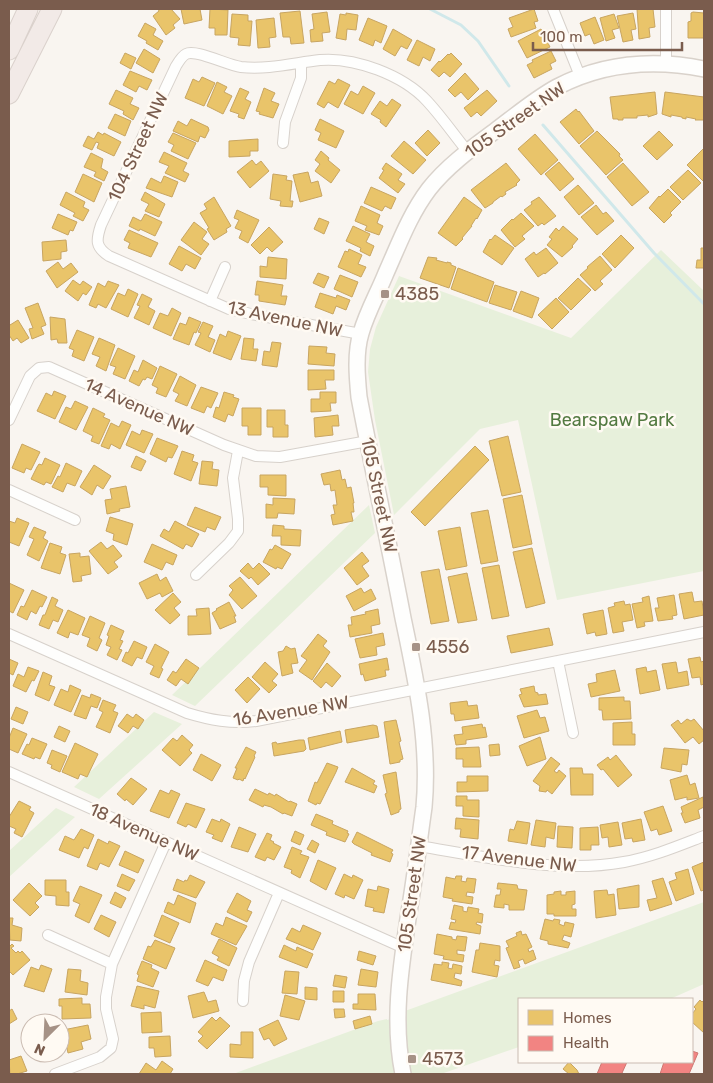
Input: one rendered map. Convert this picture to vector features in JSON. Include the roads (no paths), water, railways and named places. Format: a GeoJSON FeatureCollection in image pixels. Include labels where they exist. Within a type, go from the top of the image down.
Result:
{"type":"FeatureCollection","features":[{"type":"Feature","properties":{"kind":"highway"},"geometry":{"type":"LineString","coordinates":[[9,50],[28,9]]}},
{"type":"Feature","properties":{"kind":"highway"},"geometry":{"type":"LineString","coordinates":[[9,94],[52,9]]}},
{"type":"Feature","properties":{"kind":"street","name":"105 Street NW"},"geometry":{"type":"LineString","coordinates":[[403,1074],[396,1028],[404,948],[426,784],[423,734],[417,689],[359,397],[357,362],[361,334],[414,212],[430,189],[441,176],[468,152],[538,99],[580,76],[553,9]]}},
{"type":"Feature","properties":{"kind":"street"},"geometry":{"type":"LineString","coordinates":[[666,9],[666,63]]}},
{"type":"Feature","properties":{"kind":"street","name":"104 Street NW"},"geometry":{"type":"LineString","coordinates":[[97,245],[101,225],[176,66],[187,54],[198,53],[230,65],[248,68],[300,63]]}},
{"type":"Feature","properties":{"kind":"street"},"geometry":{"type":"LineString","coordinates":[[283,143],[285,122],[301,78],[300,63],[336,59],[369,67],[396,79],[427,101],[468,152]]}},
{"type":"Feature","properties":{"kind":"street"},"geometry":{"type":"LineString","coordinates":[[580,76],[618,66],[666,63],[704,69]]}},
{"type":"Feature","properties":{"kind":"street","name":"13 Avenue NW"},"geometry":{"type":"LineString","coordinates":[[97,245],[108,256],[229,309],[361,334]]}},
{"type":"Feature","properties":{"kind":"street","name":"13 Avenue NW"},"geometry":{"type":"LineString","coordinates":[[210,301],[225,267]]}},
{"type":"Feature","properties":{"kind":"street","name":"14 Avenue NW"},"geometry":{"type":"LineString","coordinates":[[9,420],[30,376],[39,368],[49,368],[238,451],[256,456],[280,457],[368,442]]}},
{"type":"Feature","properties":{"kind":"street"},"geometry":{"type":"LineString","coordinates":[[196,575],[229,543],[238,531],[233,478],[238,451]]}},
{"type":"Feature","properties":{"kind":"street"},"geometry":{"type":"LineString","coordinates":[[9,490],[75,520]]}},
{"type":"Feature","properties":{"kind":"street","name":"16 Avenue NW"},"geometry":{"type":"LineString","coordinates":[[9,634],[187,712],[203,718],[229,723],[256,721],[704,632]]}},
{"type":"Feature","properties":{"kind":"street"},"geometry":{"type":"LineString","coordinates":[[558,661],[573,733]]}},
{"type":"Feature","properties":{"kind":"street","name":"18 Avenue NW"},"geometry":{"type":"LineString","coordinates":[[9,772],[404,948]]}},
{"type":"Feature","properties":{"kind":"street","name":"17 Avenue NW"},"geometry":{"type":"LineString","coordinates":[[419,846],[537,864],[587,867],[639,859],[704,836]]}},
{"type":"Feature","properties":{"kind":"street"},"geometry":{"type":"LineString","coordinates":[[55,1074],[100,1057],[111,1048],[113,1039],[106,1009],[106,997],[112,964],[166,842]]}},
{"type":"Feature","properties":{"kind":"street"},"geometry":{"type":"LineString","coordinates":[[243,1001],[244,981],[249,962],[279,893]]}},
{"type":"Feature","properties":{"kind":"street"},"geometry":{"type":"LineString","coordinates":[[48,935],[112,964]]}},
{"type":"Feature","properties":{"kind":"waterway"},"geometry":{"type":"LineString","coordinates":[[430,9],[461,25],[478,41],[509,86]]}},
{"type":"Feature","properties":{"kind":"waterway"},"geometry":{"type":"LineString","coordinates":[[543,125],[654,253],[704,304]]}},
{"type":"Feature","properties":{"kind":"place","name":"4385"},"geometry":{"type":"Point","coordinates":[385,294]}},
{"type":"Feature","properties":{"kind":"place","name":"4556"},"geometry":{"type":"Point","coordinates":[416,647]}},
{"type":"Feature","properties":{"kind":"place","name":"4573"},"geometry":{"type":"Point","coordinates":[412,1059]}},
{"type":"Feature","properties":{"kind":"park label","name":"Bearspaw Park"},"geometry":{"type":"Point","coordinates":[612,420]}}]}
